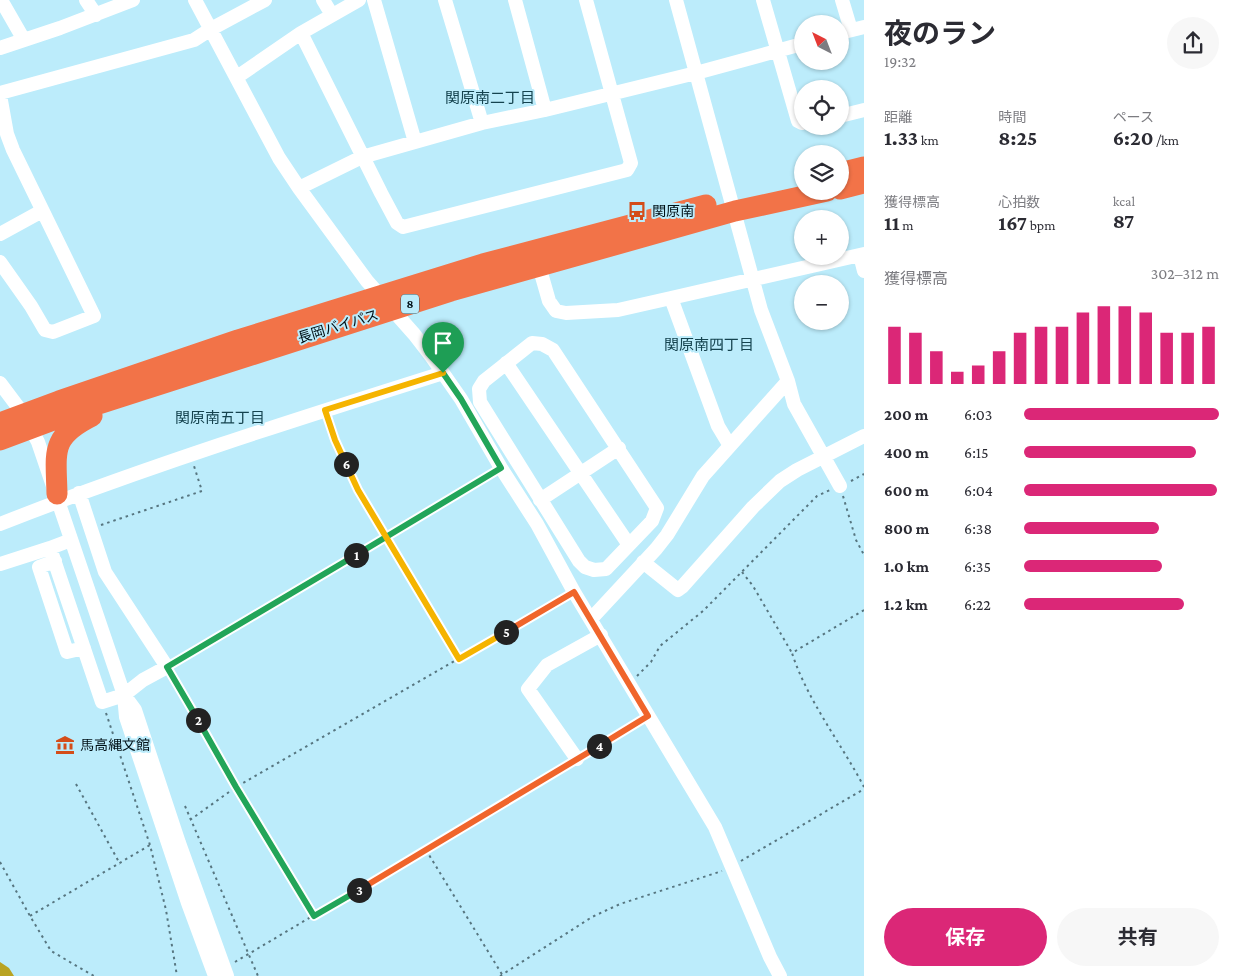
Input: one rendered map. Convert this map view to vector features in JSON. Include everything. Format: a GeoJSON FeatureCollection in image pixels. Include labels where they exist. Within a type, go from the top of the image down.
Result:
{"type":"FeatureCollection","features":[{"type":"Feature","properties":{"kind":"highway"},"geometry":{"type":"LineString","coordinates":[[849,171],[864,167]]}},
{"type":"Feature","properties":{"kind":"highway"},"geometry":{"type":"LineString","coordinates":[[849,186],[864,184]]}},
{"type":"Feature","properties":{"kind":"highway","name":"長岡バイパス"},"geometry":{"type":"LineString","coordinates":[[0,440],[59,401],[229,343],[539,266],[794,185]]}},
{"type":"Feature","properties":{"kind":"highway","name":"長岡バイパス"},"geometry":{"type":"LineString","coordinates":[[0,424],[29,422],[83,409],[549,245],[733,205],[794,196]]}},
{"type":"Feature","properties":{"kind":"highway"},"geometry":{"type":"LineString","coordinates":[[57,497],[58,447],[65,434],[78,423],[150,387]]}},
{"type":"Feature","properties":{"kind":"street"},"geometry":{"type":"LineString","coordinates":[[1,0],[24,40]]}},
{"type":"Feature","properties":{"kind":"street"},"geometry":{"type":"LineString","coordinates":[[86,0],[96,15]]}},
{"type":"Feature","properties":{"kind":"street"},"geometry":{"type":"LineString","coordinates":[[0,48],[96,15],[133,0]]}},
{"type":"Feature","properties":{"kind":"street"},"geometry":{"type":"LineString","coordinates":[[196,0],[280,158],[299,188],[361,274],[414,334],[443,373],[461,399],[501,468],[537,524],[574,592],[715,827],[770,957],[780,976]]}},
{"type":"Feature","properties":{"kind":"street"},"geometry":{"type":"LineString","coordinates":[[0,262],[46,330],[53,332],[94,316],[4,134],[0,94],[194,40],[211,28],[265,0]]}},
{"type":"Feature","properties":{"kind":"street"},"geometry":{"type":"LineString","coordinates":[[323,0],[332,15]]}},
{"type":"Feature","properties":{"kind":"street"},"geometry":{"type":"LineString","coordinates":[[237,77],[301,33],[359,0]]}},
{"type":"Feature","properties":{"kind":"street"},"geometry":{"type":"LineString","coordinates":[[374,0],[414,142]]}},
{"type":"Feature","properties":{"kind":"street"},"geometry":{"type":"LineString","coordinates":[[445,0],[482,123]]}},
{"type":"Feature","properties":{"kind":"street"},"geometry":{"type":"LineString","coordinates":[[515,0],[545,110]]}},
{"type":"Feature","properties":{"kind":"street"},"geometry":{"type":"LineString","coordinates":[[301,33],[362,157],[397,223],[403,226],[627,170],[631,163],[586,0]]}},
{"type":"Feature","properties":{"kind":"street"},"geometry":{"type":"LineString","coordinates":[[676,0],[762,310],[788,381],[794,404],[840,486]]}},
{"type":"Feature","properties":{"kind":"street"},"geometry":{"type":"LineString","coordinates":[[763,0],[794,107]]}},
{"type":"Feature","properties":{"kind":"street"},"geometry":{"type":"LineString","coordinates":[[842,0],[852,30]]}},
{"type":"Feature","properties":{"kind":"street"},"geometry":{"type":"LineString","coordinates":[[299,188],[362,157],[414,142],[482,123],[545,110],[696,73],[794,46]]}},
{"type":"Feature","properties":{"kind":"street"},"geometry":{"type":"LineString","coordinates":[[849,114],[864,110]]}},
{"type":"Feature","properties":{"kind":"street"},"geometry":{"type":"LineString","coordinates":[[0,234],[42,211]]}},
{"type":"Feature","properties":{"kind":"street"},"geometry":{"type":"LineString","coordinates":[[539,266],[549,300],[556,311],[566,313],[618,310],[862,254],[864,271]]}},
{"type":"Feature","properties":{"kind":"street"},"geometry":{"type":"LineString","coordinates":[[671,298],[718,426],[730,446]]}},
{"type":"Feature","properties":{"kind":"street"},"geometry":{"type":"LineString","coordinates":[[537,343],[553,350],[657,508],[652,521],[606,568],[594,570],[585,567],[579,561],[480,402],[481,384],[506,363],[532,344],[537,343]]}},
{"type":"Feature","properties":{"kind":"street"},"geometry":{"type":"LineString","coordinates":[[506,363],[629,545]]}},
{"type":"Feature","properties":{"kind":"street"},"geometry":{"type":"LineString","coordinates":[[0,524],[57,497],[79,493],[191,454],[443,373]]}},
{"type":"Feature","properties":{"kind":"street"},"geometry":{"type":"LineString","coordinates":[[591,619],[644,562],[666,535],[703,476],[788,381]]}},
{"type":"Feature","properties":{"kind":"street"},"geometry":{"type":"LineString","coordinates":[[0,383],[29,422],[57,497],[124,695],[126,717],[188,903],[215,976]]}},
{"type":"Feature","properties":{"kind":"street"},"geometry":{"type":"LineString","coordinates":[[644,562],[678,590],[767,493],[788,474],[864,436]]}},
{"type":"Feature","properties":{"kind":"street"},"geometry":{"type":"LineString","coordinates":[[540,500],[619,448]]}},
{"type":"Feature","properties":{"kind":"street"},"geometry":{"type":"LineString","coordinates":[[52,555],[102,702],[124,695],[143,680],[167,667],[106,572],[79,493]]}},
{"type":"Feature","properties":{"kind":"street"},"geometry":{"type":"LineString","coordinates":[[0,564],[52,555],[71,540]]}},
{"type":"Feature","properties":{"kind":"street"},"geometry":{"type":"LineString","coordinates":[[577,759],[528,689],[546,665],[600,635]]}},
{"type":"Feature","properties":{"kind":"street"},"geometry":{"type":"LineString","coordinates":[[124,695],[135,710],[179,843],[229,970]]}},
{"type":"Feature","properties":{"kind":"path"},"geometry":{"type":"LineString","coordinates":[[325,410],[335,440],[358,490],[459,659]]}},
{"type":"Feature","properties":{"kind":"path"},"geometry":{"type":"LineString","coordinates":[[91,528],[202,490],[191,454]]}},
{"type":"Feature","properties":{"kind":"path"},"geometry":{"type":"LineString","coordinates":[[314,916],[236,787],[167,667],[501,468]]}},
{"type":"Feature","properties":{"kind":"path"},"geometry":{"type":"LineString","coordinates":[[628,681],[638,675],[652,662],[660,646],[703,611],[817,496],[864,474]]}},
{"type":"Feature","properties":{"kind":"path"},"geometry":{"type":"LineString","coordinates":[[840,486],[856,540],[864,555]]}},
{"type":"Feature","properties":{"kind":"path"},"geometry":{"type":"LineString","coordinates":[[426,850],[501,976],[592,917],[620,904],[732,867],[864,788],[849,757],[814,701],[797,669],[792,653],[753,586],[742,572]]}},
{"type":"Feature","properties":{"kind":"path"},"geometry":{"type":"LineString","coordinates":[[190,820],[236,787],[574,592]]}},
{"type":"Feature","properties":{"kind":"path"},"geometry":{"type":"LineString","coordinates":[[792,653],[864,610]]}},
{"type":"Feature","properties":{"kind":"path"},"geometry":{"type":"LineString","coordinates":[[102,702],[150,846],[166,910],[177,976]]}},
{"type":"Feature","properties":{"kind":"path"},"geometry":{"type":"LineString","coordinates":[[229,970],[249,954],[648,716]]}},
{"type":"Feature","properties":{"kind":"path"},"geometry":{"type":"LineString","coordinates":[[76,784],[120,864]]}},
{"type":"Feature","properties":{"kind":"path"},"geometry":{"type":"LineString","coordinates":[[184,806],[258,976]]}},
{"type":"Feature","properties":{"kind":"path"},"geometry":{"type":"LineString","coordinates":[[30,916],[150,846]]}},
{"type":"Feature","properties":{"kind":"path"},"geometry":{"type":"LineString","coordinates":[[0,862],[51,952],[94,976]]}},
{"type":"Feature","properties":{"kind":"shaded area"},"geometry":{"type":"Polygon","coordinates":[[[0,962],[9,968],[14,976],[0,976],[0,962]]]}},
{"type":"Feature","properties":{"kind":"place","name":"関原南"},"geometry":{"type":"Point","coordinates":[637,211]}},
{"type":"Feature","properties":{"kind":"place","name":"馬高縄文館"},"geometry":{"type":"Point","coordinates":[65,745]}},
{"type":"Feature","properties":{"kind":"district","name":"関原南二丁目"},"geometry":{"type":"Point","coordinates":[490,98]}},
{"type":"Feature","properties":{"kind":"district","name":"関原南四丁目"},"geometry":{"type":"Point","coordinates":[709,345]}},
{"type":"Feature","properties":{"kind":"district","name":"関原南五丁目"},"geometry":{"type":"Point","coordinates":[220,418]}},
{"type":"Feature","properties":{"kind":"route"},"geometry":{"type":"LineString","coordinates":[[443,373],[325,410],[335,440],[358,490],[387,536],[459,659],[574,592],[648,716],[314,916],[236,787],[167,667],[332,569],[387,536],[501,468],[461,399],[443,373]]}}]}
